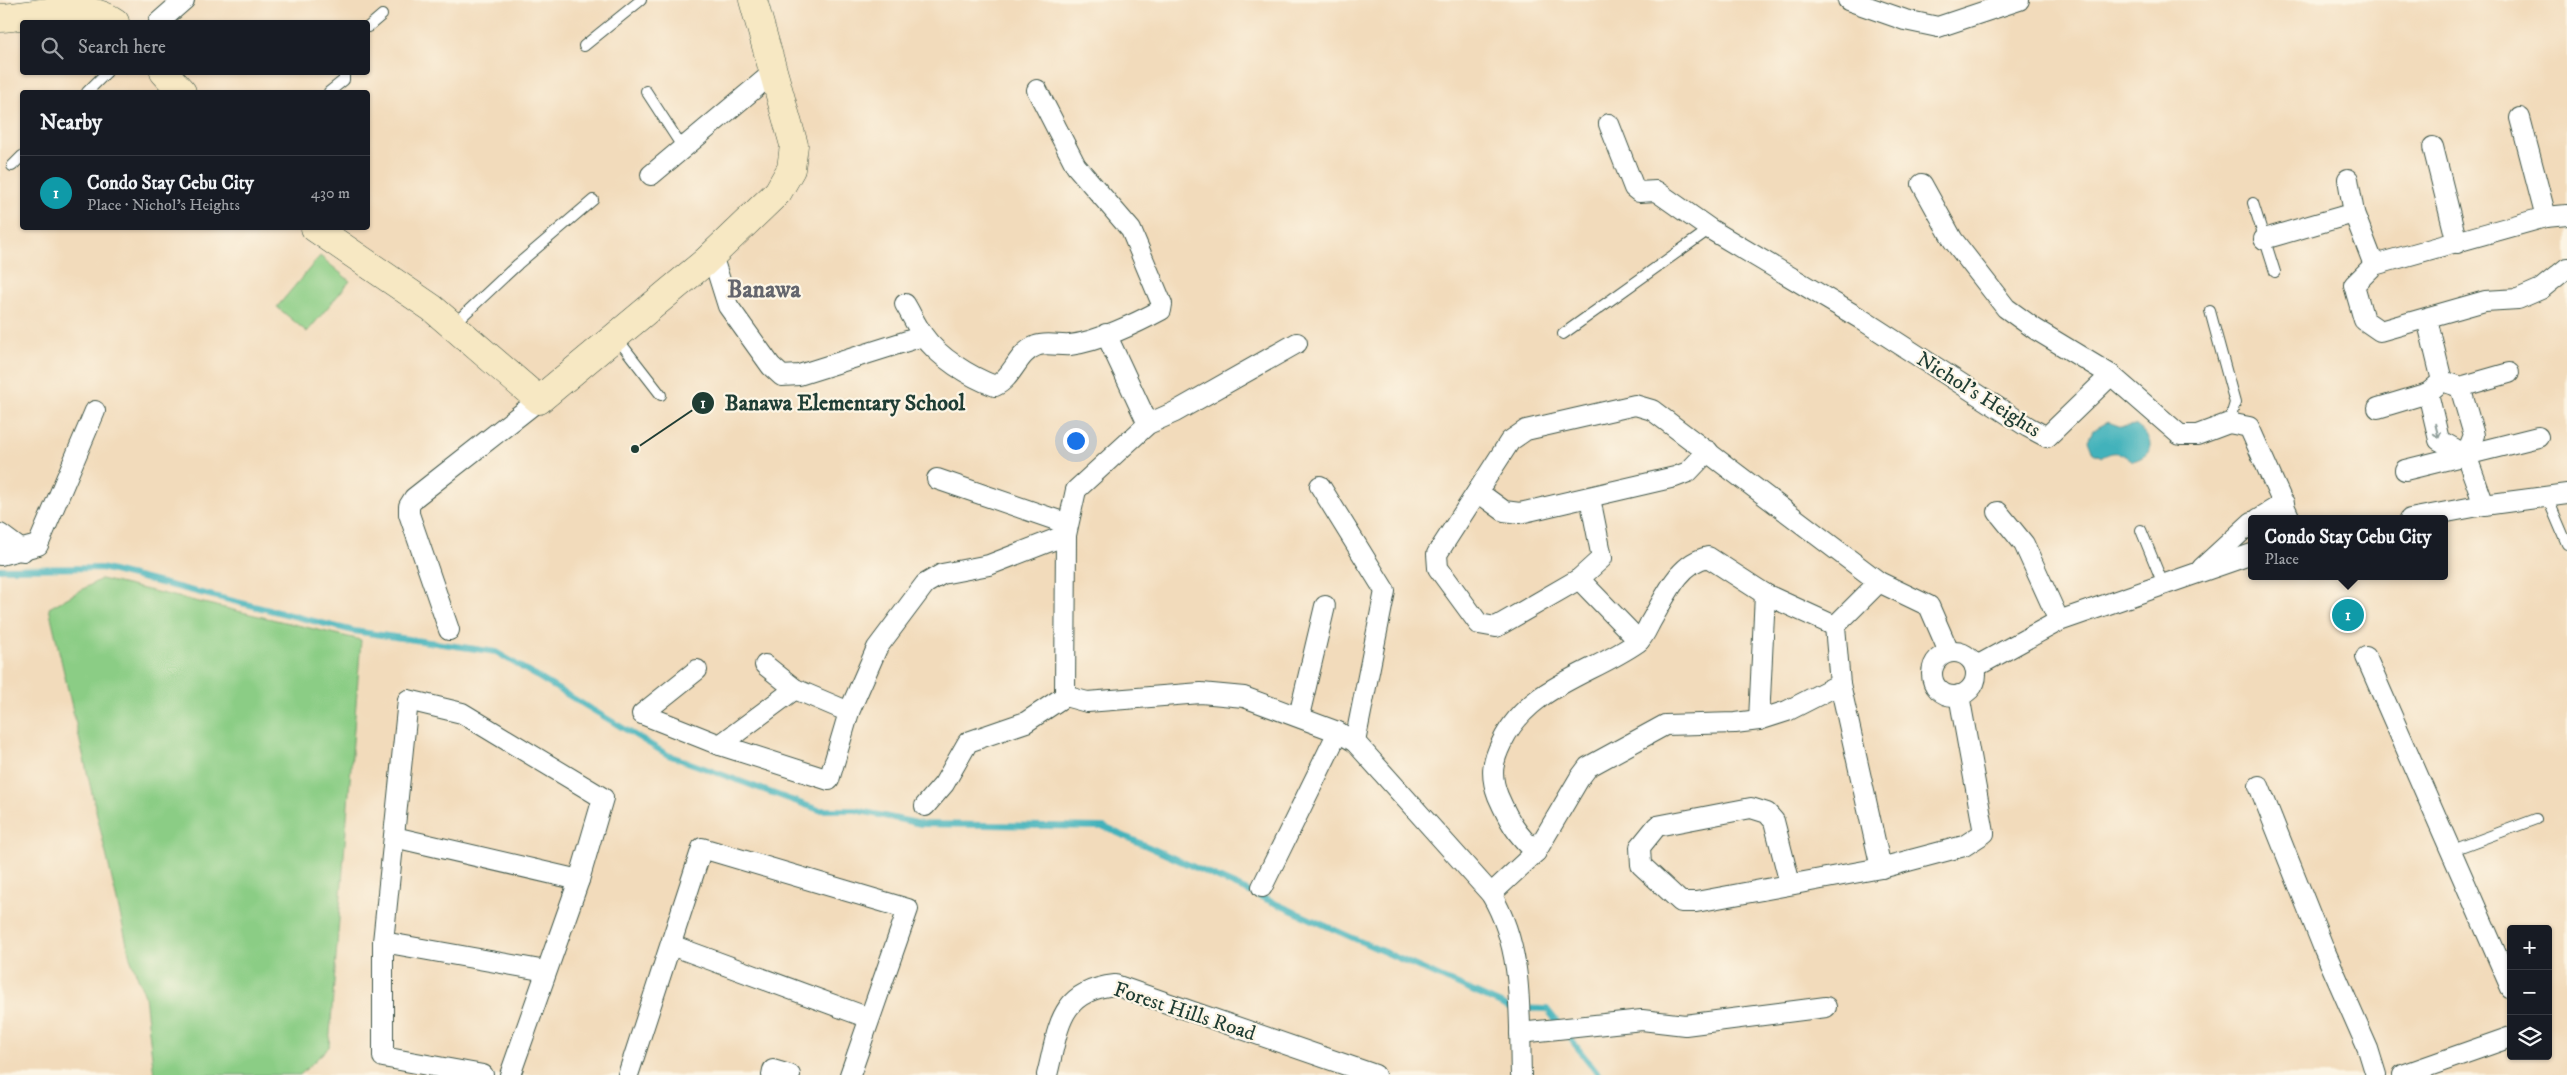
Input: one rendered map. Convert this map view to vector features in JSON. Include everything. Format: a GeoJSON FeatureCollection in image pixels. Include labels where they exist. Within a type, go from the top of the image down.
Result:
{"type":"FeatureCollection","features":[{"type":"Feature","properties":{"kind":"street"},"geometry":{"type":"LineString","coordinates":[[161,20],[184,0]]}},
{"type":"Feature","properties":{"kind":"street"},"geometry":{"type":"LineString","coordinates":[[449,630],[409,514],[409,506],[414,498],[539,400],[712,255],[778,192],[791,169],[794,145],[753,0]]}},
{"type":"Feature","properties":{"kind":"street"},"geometry":{"type":"LineString","coordinates":[[1848,0],[1905,20],[1938,26],[2019,0]]}},
{"type":"Feature","properties":{"kind":"street"},"geometry":{"type":"LineString","coordinates":[[0,18],[54,5],[91,6],[112,20]]}},
{"type":"Feature","properties":{"kind":"street"},"geometry":{"type":"LineString","coordinates":[[651,174],[774,72]]}},
{"type":"Feature","properties":{"kind":"street"},"geometry":{"type":"LineString","coordinates":[[167,75],[180,90]]}},
{"type":"Feature","properties":{"kind":"street"},"geometry":{"type":"LineString","coordinates":[[905,304],[924,336],[955,365],[976,379],[995,386],[1004,382],[1028,351],[1037,345],[1072,345],[1106,334],[1161,310],[1162,304],[1131,230],[1076,166],[1037,90]]}},
{"type":"Feature","properties":{"kind":"street"},"geometry":{"type":"LineString","coordinates":[[2520,118],[2546,217]]}},
{"type":"Feature","properties":{"kind":"street","name":"Nichol's Heights"},"geometry":{"type":"LineString","coordinates":[[1609,124],[1634,188],[1644,193],[1656,191],[1710,228],[1861,319],[2028,427],[2047,437],[2111,375]]}},
{"type":"Feature","properties":{"kind":"street"},"geometry":{"type":"LineString","coordinates":[[2433,148],[2457,243]]}},
{"type":"Feature","properties":{"kind":"street"},"geometry":{"type":"LineString","coordinates":[[2348,179],[2354,213],[2374,265]]}},
{"type":"Feature","properties":{"kind":"street"},"geometry":{"type":"LineString","coordinates":[[1922,184],[1953,240],[2006,308],[2035,329],[2111,375],[2180,435],[2197,436],[2229,423],[2249,427],[2287,511],[2272,515]]}},
{"type":"Feature","properties":{"kind":"street"},"geometry":{"type":"LineString","coordinates":[[2264,239],[2354,213]]}},
{"type":"Feature","properties":{"kind":"street"},"geometry":{"type":"LineString","coordinates":[[2567,215],[2546,217],[2374,265],[2354,285],[2364,320],[2380,331],[2486,301],[2518,299],[2541,288],[2567,268]]}},
{"type":"Feature","properties":{"kind":"street"},"geometry":{"type":"LineString","coordinates":[[318,230],[432,308],[539,400]]}},
{"type":"Feature","properties":{"kind":"street"},"geometry":{"type":"LineString","coordinates":[[712,255],[728,306],[771,366],[782,376],[793,376],[924,336]]}},
{"type":"Feature","properties":{"kind":"street"},"geometry":{"type":"LineString","coordinates":[[2427,319],[2443,387],[2440,440],[2466,455],[2484,505]]}},
{"type":"Feature","properties":{"kind":"street"},"geometry":{"type":"LineString","coordinates":[[1106,334],[1148,424]]}},
{"type":"Feature","properties":{"kind":"street"},"geometry":{"type":"LineString","coordinates":[[1065,696],[1067,530],[1076,490],[1148,424],[1175,412],[1297,343]]}},
{"type":"Feature","properties":{"kind":"street"},"geometry":{"type":"LineString","coordinates":[[2378,408],[2443,387],[2509,372]]}},
{"type":"Feature","properties":{"kind":"street"},"geometry":{"type":"LineString","coordinates":[[2443,387],[2474,435],[2466,455]]}},
{"type":"Feature","properties":{"kind":"street"},"geometry":{"type":"LineString","coordinates":[[1590,498],[1602,558],[1579,580],[1496,627],[1479,624],[1438,568],[1437,554],[1510,441],[1526,430],[1635,404],[1652,410],[1708,451],[1878,582],[1929,606],[1949,652]]}},
{"type":"Feature","properties":{"kind":"street"},"geometry":{"type":"LineString","coordinates":[[0,555],[22,551],[38,545],[95,411]]}},
{"type":"Feature","properties":{"kind":"street"},"geometry":{"type":"LineString","coordinates":[[2405,470],[2538,438]]}},
{"type":"Feature","properties":{"kind":"street"},"geometry":{"type":"LineString","coordinates":[[1478,492],[1504,511],[1520,513],[1590,498],[1688,472],[1708,451]]}},
{"type":"Feature","properties":{"kind":"street"},"geometry":{"type":"LineString","coordinates":[[938,479],[1067,530]]}},
{"type":"Feature","properties":{"kind":"street"},"geometry":{"type":"LineString","coordinates":[[1320,486],[1385,591],[1355,742]]}},
{"type":"Feature","properties":{"kind":"street"},"geometry":{"type":"LineString","coordinates":[[2431,515],[2484,505],[2557,496]]}},
{"type":"Feature","properties":{"kind":"street"},"geometry":{"type":"LineString","coordinates":[[1998,512],[2024,544],[2059,621]]}},
{"type":"Feature","properties":{"kind":"street"},"geometry":{"type":"LineString","coordinates":[[2197,573],[2248,526]]}},
{"type":"Feature","properties":{"kind":"street"},"geometry":{"type":"LineString","coordinates":[[697,670],[642,714],[720,745],[829,780],[849,712],[877,648],[925,584],[942,574],[989,565],[1067,530]]}},
{"type":"Feature","properties":{"kind":"street"},"geometry":{"type":"LineString","coordinates":[[0,534],[22,551]]}},
{"type":"Feature","properties":{"kind":"street"},"geometry":{"type":"LineString","coordinates":[[1975,667],[2059,621],[2248,555]]}},
{"type":"Feature","properties":{"kind":"street"},"geometry":{"type":"LineString","coordinates":[[1536,852],[1518,836],[1504,810],[1494,785],[1493,760],[1508,728],[1527,707],[1542,696],[1639,641],[1684,569],[1696,559],[1708,557],[1765,594],[1835,626]]}},
{"type":"Feature","properties":{"kind":"street"},"geometry":{"type":"LineString","coordinates":[[1579,580],[1639,641]]}},
{"type":"Feature","properties":{"kind":"street"},"geometry":{"type":"LineString","coordinates":[[1878,582],[1835,626],[1840,684],[1882,868]]}},
{"type":"Feature","properties":{"kind":"street"},"geometry":{"type":"LineString","coordinates":[[1759,720],[1765,594]]}},
{"type":"Feature","properties":{"kind":"street"},"geometry":{"type":"LineString","coordinates":[[1299,716],[1326,606]]}},
{"type":"Feature","properties":{"kind":"street"},"geometry":{"type":"LineString","coordinates":[[1949,652],[1960,652],[1969,658],[1975,667],[1976,679],[1970,689],[1959,695],[1945,694],[1940,690],[1935,685],[1931,672],[1937,659],[1949,652]]}},
{"type":"Feature","properties":{"kind":"street"},"geometry":{"type":"LineString","coordinates":[[2366,657],[2507,979]]}},
{"type":"Feature","properties":{"kind":"street"},"geometry":{"type":"LineString","coordinates":[[765,666],[795,688],[849,712]]}},
{"type":"Feature","properties":{"kind":"street"},"geometry":{"type":"LineString","coordinates":[[1491,894],[1536,852],[1588,767],[1665,725],[1735,724],[1759,720],[1788,711],[1840,684]]}},
{"type":"Feature","properties":{"kind":"street"},"geometry":{"type":"LineString","coordinates":[[720,745],[795,688]]}},
{"type":"Feature","properties":{"kind":"street"},"geometry":{"type":"LineString","coordinates":[[925,806],[944,784],[968,742],[1026,722],[1065,696],[1087,702],[1202,692],[1244,698],[1299,716],[1338,732],[1355,742],[1491,894],[1503,914],[1514,946],[1519,994],[1521,1075]]}},
{"type":"Feature","properties":{"kind":"street"},"geometry":{"type":"LineString","coordinates":[[1790,884],[1774,821],[1767,814],[1751,808],[1657,826],[1640,847],[1641,864],[1681,902],[1696,902],[1882,868],[1964,846],[1984,832],[1959,695]]}},
{"type":"Feature","properties":{"kind":"street"},"geometry":{"type":"LineString","coordinates":[[483,1075],[383,1057],[383,942],[408,700],[462,713],[603,798],[579,880],[510,1075]]}},
{"type":"Feature","properties":{"kind":"street"},"geometry":{"type":"LineString","coordinates":[[1262,887],[1338,732]]}},
{"type":"Feature","properties":{"kind":"street"},"geometry":{"type":"LineString","coordinates":[[2259,786],[2324,948],[2368,1049],[2376,1075]]}},
{"type":"Feature","properties":{"kind":"street"},"geometry":{"type":"LineString","coordinates":[[394,836],[579,880]]}},
{"type":"Feature","properties":{"kind":"street"},"geometry":{"type":"LineString","coordinates":[[628,1075],[702,848],[908,909],[850,1075]]}},
{"type":"Feature","properties":{"kind":"street"},"geometry":{"type":"LineString","coordinates":[[383,942],[546,971]]}},
{"type":"Feature","properties":{"kind":"street"},"geometry":{"type":"LineString","coordinates":[[671,945],[869,1018]]}},
{"type":"Feature","properties":{"kind":"street","name":"Forest Hills Road"},"geometry":{"type":"LineString","coordinates":[[1047,1075],[1060,1021],[1074,999],[1096,987],[1115,985],[1375,1075]]}},
{"type":"Feature","properties":{"kind":"street"},"geometry":{"type":"LineString","coordinates":[[1520,1029],[1564,1029],[1642,1020],[1685,1025],[1826,1007]]}},
{"type":"Feature","properties":{"kind":"street"},"geometry":{"type":"LineString","coordinates":[[2403,1075],[2507,1038]]}},
{"type":"Feature","properties":{"kind":"street"},"geometry":{"type":"LineString","coordinates":[[772,1075],[773,1070],[790,1075]]}},
{"type":"Feature","properties":{"kind":"lane"},"geometry":{"type":"LineString","coordinates":[[584,46],[641,0]]}},
{"type":"Feature","properties":{"kind":"lane"},"geometry":{"type":"LineString","coordinates":[[370,25],[382,15]]}},
{"type":"Feature","properties":{"kind":"lane"},"geometry":{"type":"LineString","coordinates":[[89,90],[104,75]]}},
{"type":"Feature","properties":{"kind":"lane"},"geometry":{"type":"LineString","coordinates":[[332,90],[344,80],[344,75]]}},
{"type":"Feature","properties":{"kind":"lane"},"geometry":{"type":"LineString","coordinates":[[646,91],[683,148]]}},
{"type":"Feature","properties":{"kind":"lane"},"geometry":{"type":"LineString","coordinates":[[12,166],[20,158]]}},
{"type":"Feature","properties":{"kind":"lane"},"geometry":{"type":"LineString","coordinates":[[452,325],[518,264],[593,200]]}},
{"type":"Feature","properties":{"kind":"lane"},"geometry":{"type":"LineString","coordinates":[[2253,203],[2275,272]]}},
{"type":"Feature","properties":{"kind":"lane"},"geometry":{"type":"LineString","coordinates":[[1563,334],[1710,228]]}},
{"type":"Feature","properties":{"kind":"lane"},"geometry":{"type":"LineString","coordinates":[[2210,311],[2235,403],[2229,423]]}},
{"type":"Feature","properties":{"kind":"lane"},"geometry":{"type":"LineString","coordinates":[[616,336],[661,395]]}},
{"type":"Feature","properties":{"kind":"lane"},"geometry":{"type":"LineString","coordinates":[[2557,496],[2567,544]]}},
{"type":"Feature","properties":{"kind":"lane"},"geometry":{"type":"LineString","coordinates":[[2141,530],[2163,584]]}},
{"type":"Feature","properties":{"kind":"lane"},"geometry":{"type":"LineString","coordinates":[[2450,851],[2536,819]]}},
{"type":"Feature","properties":{"kind":"green space"},"geometry":{"type":"Polygon","coordinates":[[[320,256],[350,281],[307,332],[277,307],[320,256]]]}},
{"type":"Feature","properties":{"kind":"green space"},"geometry":{"type":"Polygon","coordinates":[[[101,579],[361,640],[329,1047],[300,1075],[154,1075],[145,996],[130,957],[49,608],[101,579]]]}},
{"type":"Feature","properties":{"kind":"water"},"geometry":{"type":"Polygon","coordinates":[[[2108,422],[2122,427],[2135,425],[2141,430],[2149,440],[2149,450],[2146,454],[2133,461],[2118,453],[2111,453],[2102,457],[2093,453],[2088,440],[2093,430],[2108,422]]]}},
{"type":"Feature","properties":{"kind":"waterway"},"geometry":{"type":"LineString","coordinates":[[0,569],[101,568],[354,631],[496,652],[668,755],[819,810],[856,810],[921,824],[1104,827],[1510,1008],[1547,1009],[1599,1075]]}},
{"type":"Feature","properties":{"kind":"place","name":"Banawa Elementary School"},"geometry":{"type":"Point","coordinates":[635,449]}},
{"type":"Feature","properties":{"kind":"place","name":"Condo Stay Cebu City"},"geometry":{"type":"Point","coordinates":[2348,615]}},
{"type":"Feature","properties":{"kind":"district","name":"Banawa"},"geometry":{"type":"Point","coordinates":[764,289]}}]}
